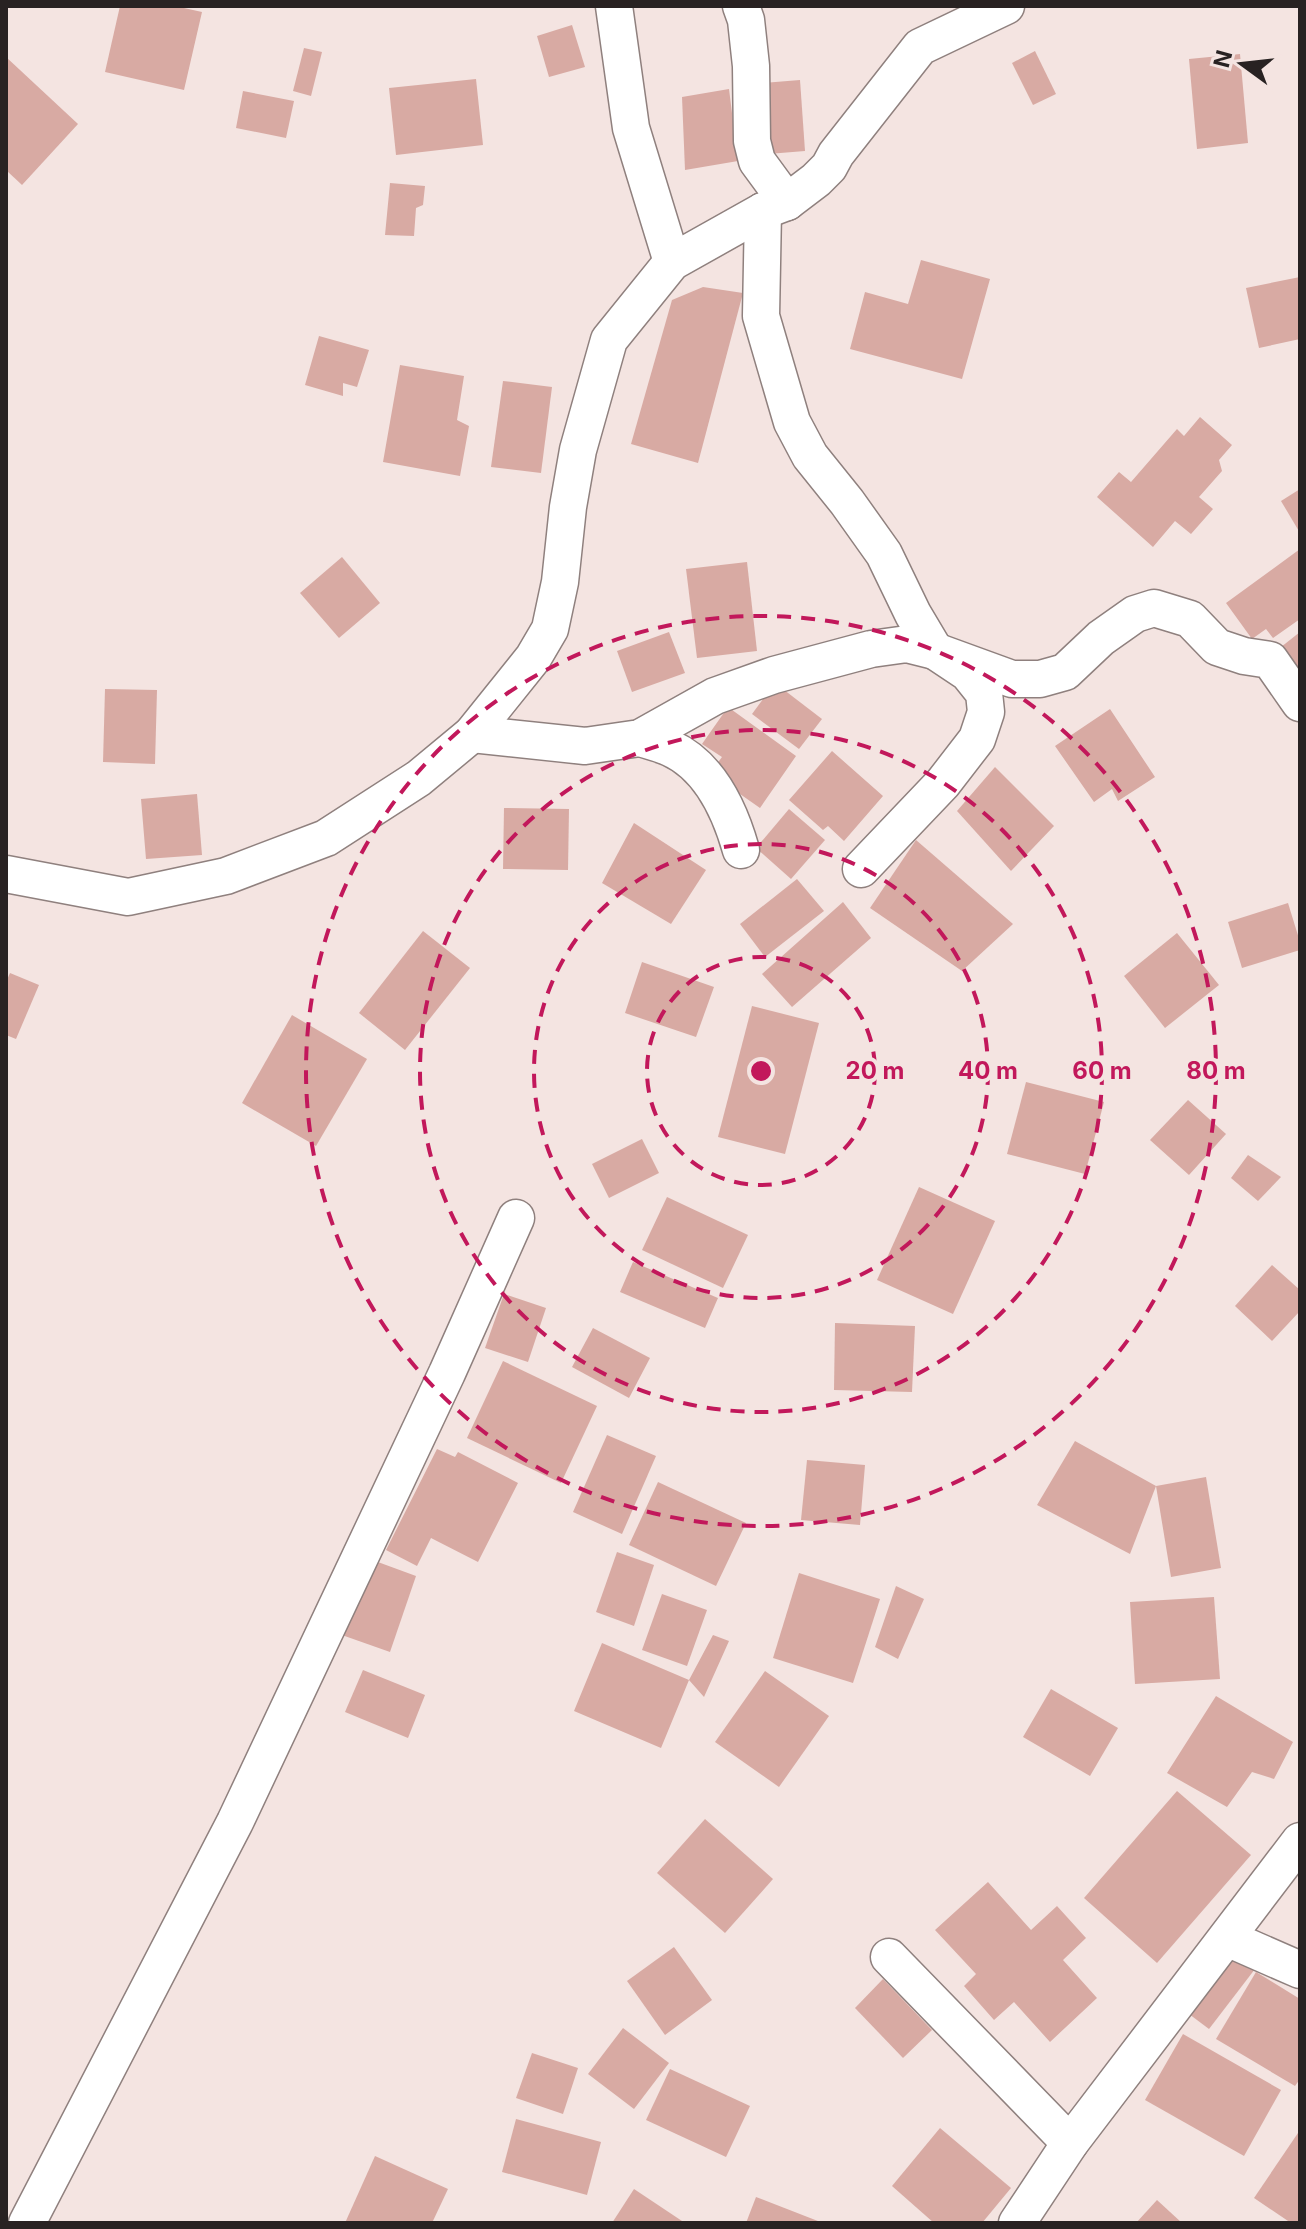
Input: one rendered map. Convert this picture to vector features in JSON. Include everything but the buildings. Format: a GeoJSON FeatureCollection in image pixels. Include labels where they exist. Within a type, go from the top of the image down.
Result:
{"type":"FeatureCollection","features":[{"type":"Feature","properties":{"kind":"street"},"geometry":{"type":"LineString","coordinates":[[614,6],[631,128],[672,262]]}},
{"type":"Feature","properties":{"kind":"street"},"geometry":{"type":"LineString","coordinates":[[741,6],[746,20],[751,66],[752,141],[775,207],[761,316],[792,422],[810,456],[884,554],[935,651],[968,673],[984,693],[986,712],[977,739],[943,783],[861,869]]}},
{"type":"Feature","properties":{"kind":"street"},"geometry":{"type":"LineString","coordinates":[[6,874],[128,897],[226,876],[326,838],[419,778],[472,734],[533,658],[550,629],[560,582],[578,450],[609,340],[672,262],[775,207],[829,167],[920,47],[1006,6]]}},
{"type":"Feature","properties":{"kind":"street"},"geometry":{"type":"LineString","coordinates":[[472,734],[585,746],[640,738],[715,696],[774,675],[871,649],[907,644],[1012,679],[1040,679],[1065,672],[1101,638],[1135,614],[1154,608],[1190,619],[1217,647],[1270,660],[1300,703]]}},
{"type":"Feature","properties":{"kind":"street"},"geometry":{"type":"LineString","coordinates":[[640,738],[673,749],[697,768],[720,795],[734,823],[741,850]]}},
{"type":"Feature","properties":{"kind":"street"},"geometry":{"type":"LineString","coordinates":[[27,2223],[235,1822],[447,1373],[516,1218]]}},
{"type":"Feature","properties":{"kind":"street"},"geometry":{"type":"LineString","coordinates":[[1017,2223],[1070,2143],[1300,1841]]}},
{"type":"Feature","properties":{"kind":"street"},"geometry":{"type":"LineString","coordinates":[[1227,1938],[1300,1970]]}},
{"type":"Feature","properties":{"kind":"street"},"geometry":{"type":"LineString","coordinates":[[889,1957],[1070,2143]]}}]}
